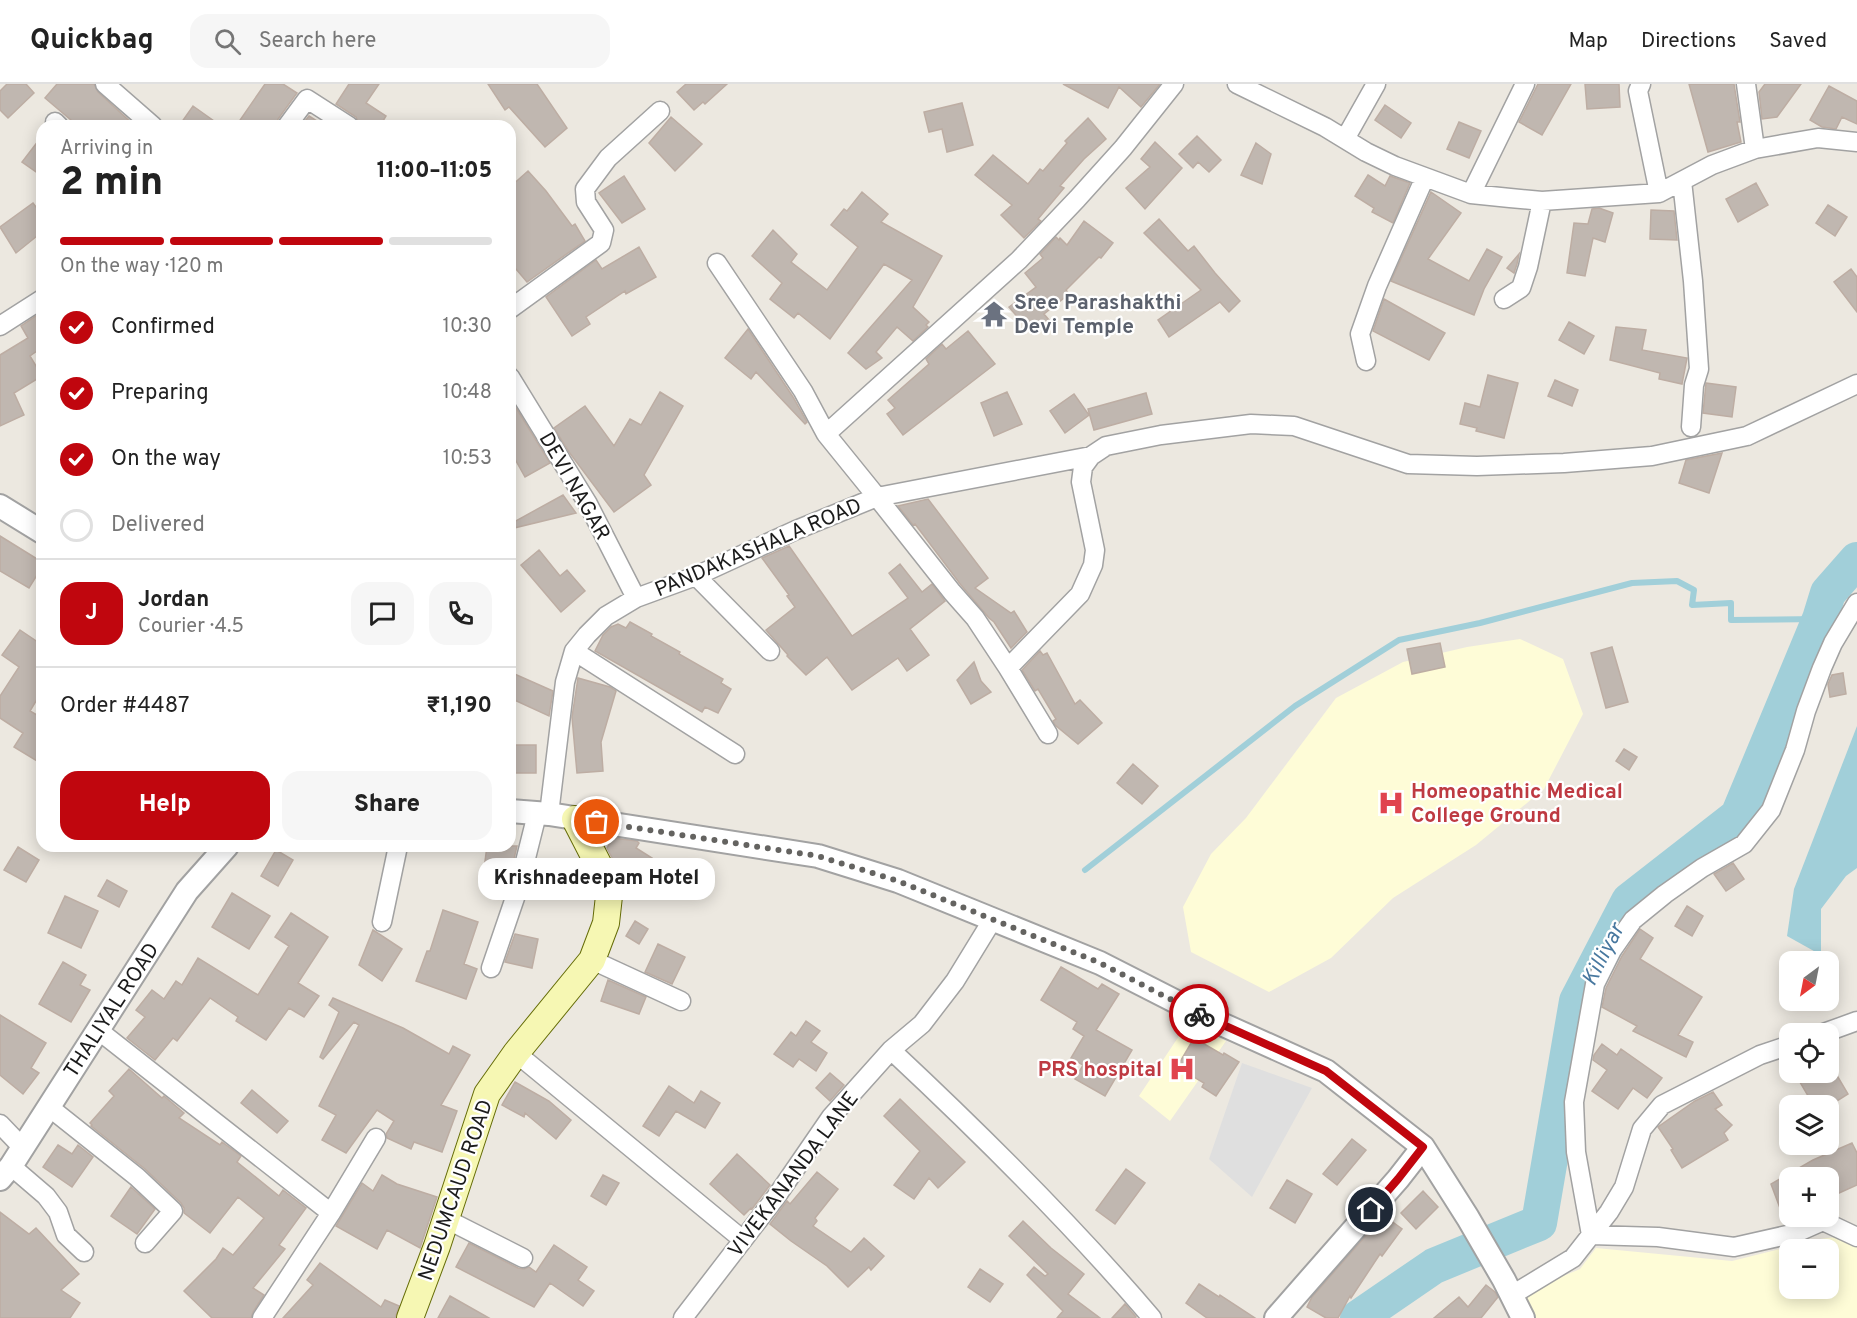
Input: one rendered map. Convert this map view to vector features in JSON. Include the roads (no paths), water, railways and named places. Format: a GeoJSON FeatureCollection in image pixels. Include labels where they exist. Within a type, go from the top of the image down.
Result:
{"type":"FeatureCollection","features":[{"type":"Feature","properties":{"kind":"main road","name":"NEDUMCAUD ROAD"},"geometry":{"type":"LineString","coordinates":[[410,1318],[446,1219],[487,1094],[516,1053],[592,960],[606,923],[610,887],[575,819]]}},
{"type":"Feature","properties":{"kind":"street"},"geometry":{"type":"LineString","coordinates":[[105,84],[144,120]]}},
{"type":"Feature","properties":{"kind":"street"},"geometry":{"type":"LineString","coordinates":[[826,434],[1019,260],[1123,148],[1174,84]]}},
{"type":"Feature","properties":{"kind":"street"},"geometry":{"type":"LineString","coordinates":[[1237,84],[1317,122],[1395,166],[1471,194],[1542,201],[1659,193],[1712,165],[1755,148],[1818,138],[1857,142]]}},
{"type":"Feature","properties":{"kind":"street"},"geometry":{"type":"LineString","coordinates":[[1345,139],[1376,84]]}},
{"type":"Feature","properties":{"kind":"street"},"geometry":{"type":"LineString","coordinates":[[1471,194],[1526,84]]}},
{"type":"Feature","properties":{"kind":"street"},"geometry":{"type":"LineString","coordinates":[[1641,84],[1638,91],[1659,193]]}},
{"type":"Feature","properties":{"kind":"street"},"geometry":{"type":"LineString","coordinates":[[1746,84],[1755,148]]}},
{"type":"Feature","properties":{"kind":"street"},"geometry":{"type":"LineString","coordinates":[[291,120],[306,99],[339,120]]}},
{"type":"Feature","properties":{"kind":"street"},"geometry":{"type":"LineString","coordinates":[[516,298],[601,243],[603,230],[586,202],[585,189],[608,158],[660,111]]}},
{"type":"Feature","properties":{"kind":"street"},"geometry":{"type":"LineString","coordinates":[[1366,361],[1360,334],[1386,265],[1425,177]]}},
{"type":"Feature","properties":{"kind":"street"},"geometry":{"type":"LineString","coordinates":[[1682,181],[1693,281],[1699,369],[1694,385],[1691,428]]}},
{"type":"Feature","properties":{"kind":"street"},"geometry":{"type":"LineString","coordinates":[[1504,299],[1521,288],[1528,267],[1542,201]]}},
{"type":"Feature","properties":{"kind":"street","name":"PANDAKASHALA ROAD"},"geometry":{"type":"LineString","coordinates":[[490,968],[543,814],[565,682],[574,651],[587,635],[606,616],[636,598],[696,576],[796,530],[877,497],[826,434],[803,391],[717,263]]}},
{"type":"Feature","properties":{"kind":"street"},"geometry":{"type":"LineString","coordinates":[[0,326],[36,303]]}},
{"type":"Feature","properties":{"kind":"street"},"geometry":{"type":"LineString","coordinates":[[1008,668],[1080,594],[1086,582],[1093,565],[1095,550],[1081,482],[1083,467],[1091,456],[1106,446],[1161,435],[1251,424],[1294,426],[1408,464],[1477,466],[1542,464],[1652,456],[1748,436],[1857,384]]}},
{"type":"Feature","properties":{"kind":"street","name":"DEVI NAGAR"},"geometry":{"type":"LineString","coordinates":[[516,387],[588,504],[636,598]]}},
{"type":"Feature","properties":{"kind":"street"},"geometry":{"type":"LineString","coordinates":[[1048,735],[975,618],[877,497],[1091,456]]}},
{"type":"Feature","properties":{"kind":"street"},"geometry":{"type":"LineString","coordinates":[[0,506],[36,527]]}},
{"type":"Feature","properties":{"kind":"street"},"geometry":{"type":"LineString","coordinates":[[696,576],[770,651]]}},
{"type":"Feature","properties":{"kind":"street"},"geometry":{"type":"LineString","coordinates":[[1591,1235],[1576,1152],[1574,1102],[1595,984],[1612,950],[1633,920],[1702,868],[1744,844],[1771,810],[1795,750],[1822,668],[1833,643],[1857,603]]}},
{"type":"Feature","properties":{"kind":"street"},"geometry":{"type":"LineString","coordinates":[[574,651],[735,754]]}},
{"type":"Feature","properties":{"kind":"street"},"geometry":{"type":"LineString","coordinates":[[516,812],[818,856],[898,881],[1100,963],[1208,1018],[1326,1071],[1423,1147],[1468,1218],[1523,1318]]}},
{"type":"Feature","properties":{"kind":"street","name":"THALIYAL ROAD"},"geometry":{"type":"LineString","coordinates":[[11,1164],[187,891],[222,852]]}},
{"type":"Feature","properties":{"kind":"street"},"geometry":{"type":"LineString","coordinates":[[382,922],[397,852]]}},
{"type":"Feature","properties":{"kind":"street","name":"VIVEKANANDA LANE"},"geometry":{"type":"LineString","coordinates":[[683,1318],[776,1197],[831,1117],[891,1050],[922,1024],[955,981],[993,919]]}},
{"type":"Feature","properties":{"kind":"street"},"geometry":{"type":"LineString","coordinates":[[592,960],[681,1001]]}},
{"type":"Feature","properties":{"kind":"street"},"geometry":{"type":"LineString","coordinates":[[1839,1028],[1857,1021]]}},
{"type":"Feature","properties":{"kind":"street"},"geometry":{"type":"LineString","coordinates":[[98,1030],[331,1213]]}},
{"type":"Feature","properties":{"kind":"street"},"geometry":{"type":"LineString","coordinates":[[1508,1288],[1573,1257],[1609,1212],[1624,1187],[1642,1129],[1662,1105],[1760,1055],[1779,1049]]}},
{"type":"Feature","properties":{"kind":"street"},"geometry":{"type":"LineString","coordinates":[[891,1050],[977,1131],[1110,1268],[1152,1318]]}},
{"type":"Feature","properties":{"kind":"street"},"geometry":{"type":"LineString","coordinates":[[516,1053],[743,1240]]}},
{"type":"Feature","properties":{"kind":"street"},"geometry":{"type":"LineString","coordinates":[[49,1107],[137,1177],[173,1211],[145,1243]]}},
{"type":"Feature","properties":{"kind":"street"},"geometry":{"type":"LineString","coordinates":[[0,1124],[11,1164],[46,1196],[58,1212],[66,1235],[84,1252]]}},
{"type":"Feature","properties":{"kind":"street"},"geometry":{"type":"LineString","coordinates":[[262,1318],[331,1213],[376,1138]]}},
{"type":"Feature","properties":{"kind":"street"},"geometry":{"type":"LineString","coordinates":[[1276,1318],[1398,1179],[1423,1147]]}},
{"type":"Feature","properties":{"kind":"street"},"geometry":{"type":"LineString","coordinates":[[446,1219],[524,1258]]}},
{"type":"Feature","properties":{"kind":"street"},"geometry":{"type":"LineString","coordinates":[[1591,1235],[1658,1237],[1734,1247],[1796,1233],[1823,1221],[1857,1237]]}},
{"type":"Feature","properties":{"kind":"water"},"geometry":{"type":"Polygon","coordinates":[[[1857,726],[1857,868],[1846,876],[1821,909],[1821,951],[1814,951],[1787,936],[1794,889],[1857,726]]]}},
{"type":"Feature","properties":{"kind":"waterway","name":"Killiyar"},"geometry":{"type":"LineString","coordinates":[[1358,1318],[1434,1266],[1539,1223],[1577,1001],[1629,901],[1738,816],[1820,619],[1828,593],[1857,560]]}},
{"type":"Feature","properties":{"kind":"waterway"},"geometry":{"type":"LineString","coordinates":[[1085,870],[1295,706],[1399,640],[1480,623],[1632,583],[1677,581],[1694,590],[1692,605],[1731,603],[1731,620],[1820,619]]}},
{"type":"Feature","properties":{"kind":"place","name":"Sree Parashakthi Devi Temple"},"geometry":{"type":"Point","coordinates":[994,314]}},
{"type":"Feature","properties":{"kind":"place","name":"Homeopathic Medical College Ground"},"geometry":{"type":"Point","coordinates":[1391,803]}},
{"type":"Feature","properties":{"kind":"place","name":"Krishnadeepam Hotel"},"geometry":{"type":"Point","coordinates":[597,822]}},
{"type":"Feature","properties":{"kind":"place","name":"PRS hospital"},"geometry":{"type":"Point","coordinates":[1182,1069]}}]}
